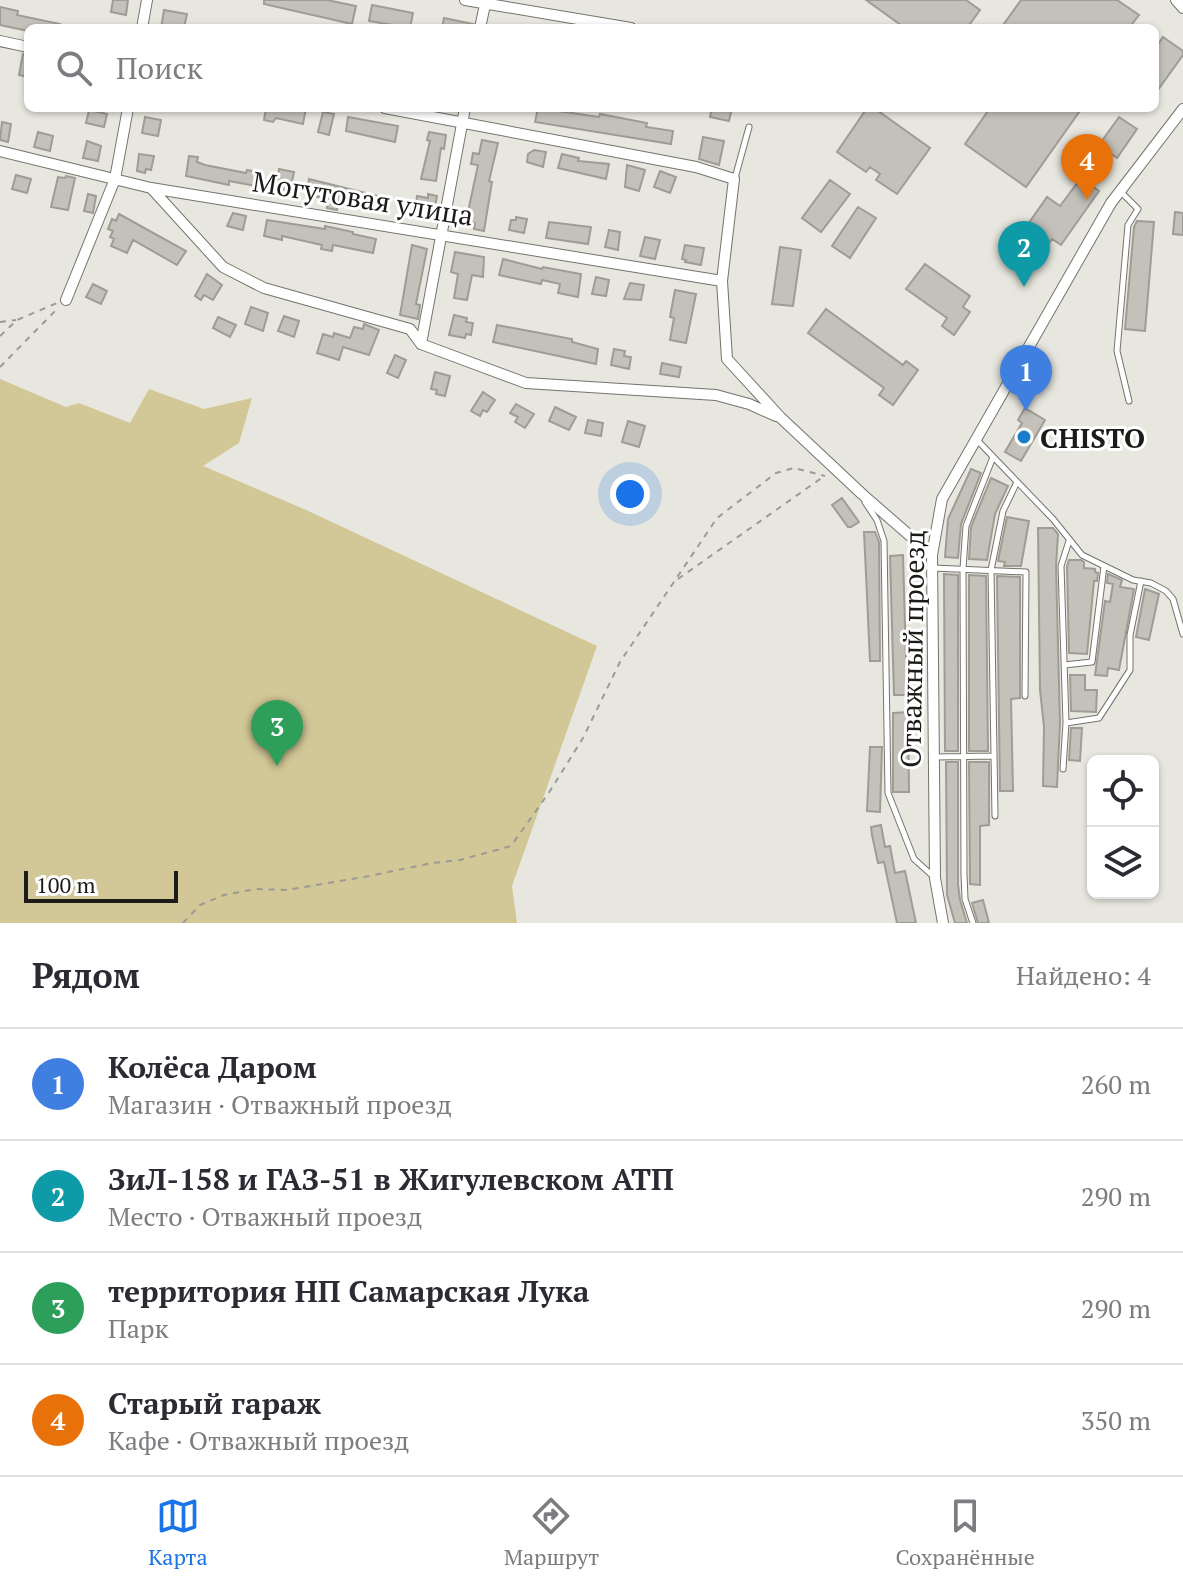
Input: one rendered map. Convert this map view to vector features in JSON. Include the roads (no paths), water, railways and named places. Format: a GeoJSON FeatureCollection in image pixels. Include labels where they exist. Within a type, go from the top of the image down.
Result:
{"type":"FeatureCollection","features":[{"type":"Feature","properties":{"kind":"street"},"geometry":{"type":"LineString","coordinates":[[143,24],[147,0]]}},
{"type":"Feature","properties":{"kind":"street"},"geometry":{"type":"LineString","coordinates":[[465,0],[609,24]]}},
{"type":"Feature","properties":{"kind":"street"},"geometry":{"type":"LineString","coordinates":[[1176,0],[1183,8]]}},
{"type":"Feature","properties":{"kind":"street"},"geometry":{"type":"LineString","coordinates":[[481,24],[485,2]]}},
{"type":"Feature","properties":{"kind":"street"},"geometry":{"type":"LineString","coordinates":[[0,41],[24,46]]}},
{"type":"Feature","properties":{"kind":"street","name":"Отважный проезд"},"geometry":{"type":"LineString","coordinates":[[943,923],[935,878],[932,568],[942,499],[1120,191],[1183,109]]}},
{"type":"Feature","properties":{"kind":"street"},"geometry":{"type":"LineString","coordinates":[[66,300],[115,179],[127,112]]}},
{"type":"Feature","properties":{"kind":"street"},"geometry":{"type":"LineString","coordinates":[[409,112],[696,167],[734,179],[722,281],[727,359],[781,418],[932,555]]}},
{"type":"Feature","properties":{"kind":"street"},"geometry":{"type":"LineString","coordinates":[[421,344],[464,112]]}},
{"type":"Feature","properties":{"kind":"street","name":"Могутовая улица"},"geometry":{"type":"LineString","coordinates":[[0,151],[151,188],[722,281]]}},
{"type":"Feature","properties":{"kind":"street"},"geometry":{"type":"LineString","coordinates":[[151,188],[223,267],[264,288],[410,329],[421,344],[526,383],[640,393],[716,395],[749,404],[781,418]]}},
{"type":"Feature","properties":{"kind":"lane"},"geometry":{"type":"LineString","coordinates":[[734,179],[749,127]]}},
{"type":"Feature","properties":{"kind":"lane"},"geometry":{"type":"LineString","coordinates":[[1120,191],[1138,209],[1128,225],[1117,351],[1129,401]]}},
{"type":"Feature","properties":{"kind":"lane"},"geometry":{"type":"LineString","coordinates":[[975,438],[1053,519],[1082,555],[1158,587],[1173,599],[1183,634]]}},
{"type":"Feature","properties":{"kind":"lane"},"geometry":{"type":"LineString","coordinates":[[973,923],[965,899],[963,569],[966,526],[993,457]]}},
{"type":"Feature","properties":{"kind":"lane"},"geometry":{"type":"LineString","coordinates":[[995,816],[991,570],[1003,511],[1017,482]]}},
{"type":"Feature","properties":{"kind":"lane"},"geometry":{"type":"LineString","coordinates":[[862,494],[877,520],[884,541],[888,793],[914,859],[935,878]]}},
{"type":"Feature","properties":{"kind":"lane"},"geometry":{"type":"LineString","coordinates":[[1063,769],[1066,723],[1061,566],[1069,540]]}},
{"type":"Feature","properties":{"kind":"lane"},"geometry":{"type":"LineString","coordinates":[[1064,665],[1092,662],[1104,566]]}},
{"type":"Feature","properties":{"kind":"lane"},"geometry":{"type":"LineString","coordinates":[[932,568],[1026,572],[1025,696]]}},
{"type":"Feature","properties":{"kind":"lane"},"geometry":{"type":"LineString","coordinates":[[1066,723],[1099,718],[1130,670],[1130,635],[1141,581]]}},
{"type":"Feature","properties":{"kind":"lane"},"geometry":{"type":"LineString","coordinates":[[934,757],[994,756]]}},
{"type":"Feature","properties":{"kind":"place","name":"Старый гараж"},"geometry":{"type":"Point","coordinates":[1087,200]}},
{"type":"Feature","properties":{"kind":"place","name":"ЗиЛ-158 и ГАЗ-51 в Жигулевском АТП"},"geometry":{"type":"Point","coordinates":[1024,287]}},
{"type":"Feature","properties":{"kind":"place","name":"Колёса Даром"},"geometry":{"type":"Point","coordinates":[1026,411]}},
{"type":"Feature","properties":{"kind":"place","name":"CHISTO"},"geometry":{"type":"Point","coordinates":[1024,437]}},
{"type":"Feature","properties":{"kind":"place","name":"территория НП Самарская Лука"},"geometry":{"type":"Point","coordinates":[277,766]}}]}
